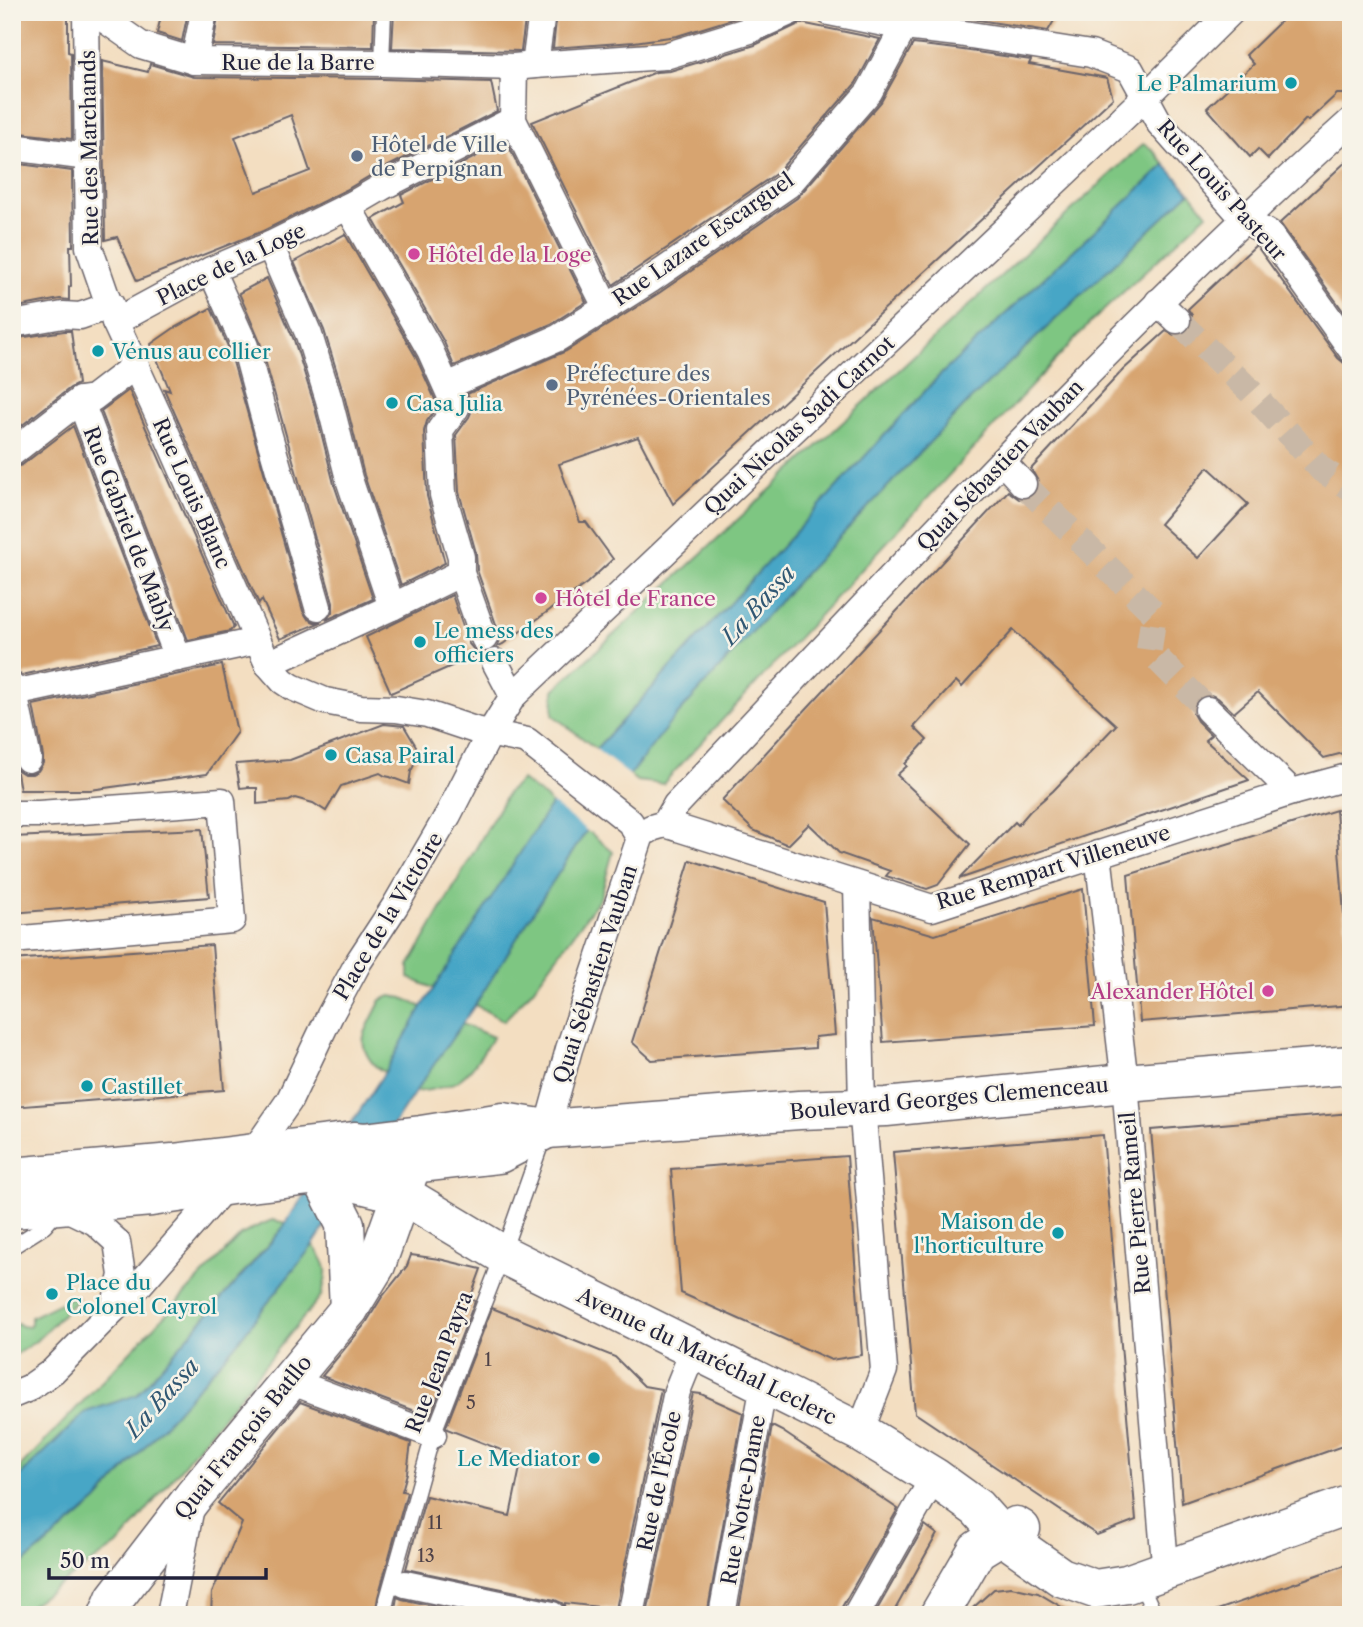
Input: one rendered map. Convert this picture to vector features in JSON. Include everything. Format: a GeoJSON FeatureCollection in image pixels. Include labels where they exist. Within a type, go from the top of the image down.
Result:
{"type":"FeatureCollection","features":[{"type":"Feature","properties":{"kind":"main road","name":"Boulevard Georges Clemenceau"},"geometry":{"type":"LineString","coordinates":[[381,1169],[503,1122],[547,1129],[886,1107],[1125,1083],[1351,1065]]}},
{"type":"Feature","properties":{"kind":"main road"},"geometry":{"type":"LineString","coordinates":[[12,1178],[254,1153],[381,1169]]}},
{"type":"Feature","properties":{"kind":"main road"},"geometry":{"type":"LineString","coordinates":[[12,1209],[151,1197],[229,1185],[313,1161]]}},
{"type":"Feature","properties":{"kind":"main road"},"geometry":{"type":"LineString","coordinates":[[313,1161],[345,1224],[349,1308]]}},
{"type":"Feature","properties":{"kind":"main road","name":"Avenue du Maréchal Leclerc"},"geometry":{"type":"LineString","coordinates":[[381,1169],[502,1254],[860,1432],[934,1477],[977,1508],[1000,1535]]}},
{"type":"Feature","properties":{"kind":"main road","name":"Quai François Batllo"},"geometry":{"type":"LineString","coordinates":[[108,1615],[116,1598],[192,1497],[349,1308],[376,1265],[381,1169]]}},
{"type":"Feature","properties":{"kind":"main road"},"geometry":{"type":"LineString","coordinates":[[1157,1566],[1351,1485]]}},
{"type":"Feature","properties":{"kind":"main road"},"geometry":{"type":"LineString","coordinates":[[939,1615],[977,1550],[1016,1526],[1083,1567],[1111,1569],[1157,1566],[1351,1504]]}},
{"type":"Feature","properties":{"kind":"main road","name":"Quai François Batllo"},"geometry":{"type":"LineString","coordinates":[[132,1615],[140,1567]]}},
{"type":"Feature","properties":{"kind":"street","name":"Rue des Marchands"},"geometry":{"type":"LineString","coordinates":[[86,12],[89,247],[113,313]]}},
{"type":"Feature","properties":{"kind":"street","name":"Rue de la Barre"},"geometry":{"type":"LineString","coordinates":[[94,12],[141,45],[194,61],[524,66],[665,56],[749,22],[790,12]]}},
{"type":"Feature","properties":{"kind":"street"},"geometry":{"type":"LineString","coordinates":[[194,61],[204,12]]}},
{"type":"Feature","properties":{"kind":"street"},"geometry":{"type":"LineString","coordinates":[[542,12],[524,66],[513,120],[606,307]]}},
{"type":"Feature","properties":{"kind":"street","name":"Rue Louis Pasteur"},"geometry":{"type":"LineString","coordinates":[[829,12],[904,27],[1091,54],[1130,69],[1160,124],[1245,220],[1269,234],[1344,340]]}},
{"type":"Feature","properties":{"kind":"street","name":"Quai Nicolas Sadi Carnot"},"geometry":{"type":"LineString","coordinates":[[490,733],[513,696],[1144,98],[1231,12]]}},
{"type":"Feature","properties":{"kind":"street","name":"Rue Lazare Escarguel"},"geometry":{"type":"LineString","coordinates":[[447,386],[558,338],[650,280],[789,185],[869,92],[904,27]]}},
{"type":"Feature","properties":{"kind":"street","name":"Place de la Loge"},"geometry":{"type":"LineString","coordinates":[[12,324],[63,315],[113,313],[270,245],[513,120]]}},
{"type":"Feature","properties":{"kind":"street","name":"Quai Sébastien Vauban"},"geometry":{"type":"LineString","coordinates":[[665,824],[676,805],[1002,461],[1168,311],[1245,220],[1351,121]]}},
{"type":"Feature","properties":{"kind":"street"},"geometry":{"type":"LineString","coordinates":[[12,147],[88,157]]}},
{"type":"Feature","properties":{"kind":"street"},"geometry":{"type":"LineString","coordinates":[[348,207],[430,350],[456,408],[440,430],[443,495],[461,557],[461,573],[490,650],[513,696]]}},
{"type":"Feature","properties":{"kind":"street"},"geometry":{"type":"LineString","coordinates":[[270,245],[309,334],[349,479],[393,607]]}},
{"type":"Feature","properties":{"kind":"street"},"geometry":{"type":"LineString","coordinates":[[211,270],[245,346],[322,624]]}},
{"type":"Feature","properties":{"kind":"street","name":"Rue Louis Blanc"},"geometry":{"type":"LineString","coordinates":[[113,313],[262,653]]}},
{"type":"Feature","properties":{"kind":"street"},"geometry":{"type":"LineString","coordinates":[[12,453],[80,400],[93,398],[136,365]]}},
{"type":"Feature","properties":{"kind":"street","name":"Rue Gabriel de Mably"},"geometry":{"type":"LineString","coordinates":[[80,400],[178,658]]}},
{"type":"Feature","properties":{"kind":"street"},"geometry":{"type":"LineString","coordinates":[[1002,461],[1023,484]]}},
{"type":"Feature","properties":{"kind":"street"},"geometry":{"type":"LineString","coordinates":[[29,759],[13,690],[178,658],[262,653],[322,624],[393,607],[461,573]]}},
{"type":"Feature","properties":{"kind":"street"},"geometry":{"type":"LineString","coordinates":[[262,653],[283,681],[325,701],[361,708],[396,709],[427,714],[475,730],[527,741],[635,830],[665,824]]}},
{"type":"Feature","properties":{"kind":"street"},"geometry":{"type":"LineString","coordinates":[[1208,710],[1292,792]]}},
{"type":"Feature","properties":{"kind":"street","name":"Place de la Victoire"},"geometry":{"type":"LineString","coordinates":[[12,1395],[29,1388],[53,1371],[133,1292],[229,1185],[254,1153],[289,1101],[358,963],[448,815],[490,733]]}},
{"type":"Feature","properties":{"kind":"street","name":"Rue Rempart Villeneuve"},"geometry":{"type":"LineString","coordinates":[[665,824],[932,908],[1292,792],[1351,776]]}},
{"type":"Feature","properties":{"kind":"street"},"geometry":{"type":"LineString","coordinates":[[12,814],[222,801],[232,920],[12,940]]}},
{"type":"Feature","properties":{"kind":"street","name":"Quai Sébastien Vauban"},"geometry":{"type":"LineString","coordinates":[[547,1129],[635,830]]}},
{"type":"Feature","properties":{"kind":"street","name":"Rue Pierre Rameil"},"geometry":{"type":"LineString","coordinates":[[1098,854],[1125,1083],[1157,1566]]}},
{"type":"Feature","properties":{"kind":"street"},"geometry":{"type":"LineString","coordinates":[[857,885],[862,1107],[884,1370],[860,1432]]}},
{"type":"Feature","properties":{"kind":"street"},"geometry":{"type":"LineString","coordinates":[[289,1101],[313,1161]]}},
{"type":"Feature","properties":{"kind":"street"},"geometry":{"type":"LineString","coordinates":[[62,1206],[95,1222],[117,1242],[122,1275],[114,1309]]}},
{"type":"Feature","properties":{"kind":"street","name":"Rue de l'École"},"geometry":{"type":"LineString","coordinates":[[631,1615],[677,1391],[694,1349]]}},
{"type":"Feature","properties":{"kind":"street"},"geometry":{"type":"LineString","coordinates":[[290,1381],[433,1435]]}},
{"type":"Feature","properties":{"kind":"street","name":"Rue Notre-Dame"},"geometry":{"type":"LineString","coordinates":[[722,1615],[764,1384]]}},
{"type":"Feature","properties":{"kind":"street"},"geometry":{"type":"LineString","coordinates":[[856,1615],[934,1477]]}},
{"type":"Feature","properties":{"kind":"street"},"geometry":{"type":"LineString","coordinates":[[170,1615],[192,1497]]}},
{"type":"Feature","properties":{"kind":"street"},"geometry":{"type":"LineString","coordinates":[[405,1584],[544,1614]]}},
{"type":"Feature","properties":{"kind":"lane"},"geometry":{"type":"LineString","coordinates":[[382,63],[384,12]]}},
{"type":"Feature","properties":{"kind":"lane","name":"Rue Jean Payra"},"geometry":{"type":"LineString","coordinates":[[384,1615],[433,1435],[547,1129]]}},
{"type":"Feature","properties":{"kind":"lane"},"geometry":{"type":"LineString","coordinates":[[12,1247],[45,1226],[62,1206]]}},
{"type":"Feature","properties":{"kind":"lane"},"geometry":{"type":"LineString","coordinates":[[1155,1615],[1157,1566]]}},
{"type":"Feature","properties":{"kind":"green space"},"geometry":{"type":"Polygon","coordinates":[[[1143,144],[1152,149],[1165,165],[937,378],[596,749],[553,715],[554,690],[1143,144]]]}},
{"type":"Feature","properties":{"kind":"green space"},"geometry":{"type":"Polygon","coordinates":[[[1190,192],[1207,214],[1089,324],[663,784],[637,781],[629,775],[670,723],[797,582],[967,403],[1190,192]]]}},
{"type":"Feature","properties":{"kind":"green space"},"geometry":{"type":"Polygon","coordinates":[[[522,780],[552,803],[435,989],[409,978],[409,966],[508,792],[522,780]]]}},
{"type":"Feature","properties":{"kind":"green space"},"geometry":{"type":"Polygon","coordinates":[[[587,830],[613,852],[600,898],[533,989],[504,1021],[475,1005],[587,830]]]}},
{"type":"Feature","properties":{"kind":"green space"},"geometry":{"type":"Polygon","coordinates":[[[391,996],[403,998],[422,1007],[385,1072],[368,1057],[364,1036],[381,1000],[391,996]]]}},
{"type":"Feature","properties":{"kind":"green space"},"geometry":{"type":"Polygon","coordinates":[[[462,1024],[493,1037],[463,1077],[444,1087],[415,1092],[462,1024]]]}},
{"type":"Feature","properties":{"kind":"green space"},"geometry":{"type":"Polygon","coordinates":[[[272,1220],[287,1223],[137,1395],[86,1412],[21,1475],[12,1495],[12,1476],[241,1235],[272,1220]]]}},
{"type":"Feature","properties":{"kind":"green space"},"geometry":{"type":"Polygon","coordinates":[[[313,1245],[326,1269],[321,1296],[120,1543],[16,1615],[12,1615],[12,1573],[97,1501],[234,1346],[313,1245]]]}},
{"type":"Feature","properties":{"kind":"green space"},"geometry":{"type":"Polygon","coordinates":[[[74,1296],[78,1298],[74,1303],[36,1341],[12,1357],[12,1326],[18,1323],[29,1327],[31,1317],[74,1296]]]}},
{"type":"Feature","properties":{"kind":"water","name":"La Bassa"},"geometry":{"type":"Polygon","coordinates":[[[1165,165],[1190,192],[967,403],[797,582],[670,723],[587,830],[475,1005],[313,1245],[234,1346],[97,1501],[12,1573],[12,1495],[21,1475],[86,1412],[137,1395],[280,1232],[385,1072],[422,1007],[552,803],[596,749],[937,378],[1165,165]]]}},
{"type":"Feature","properties":{"kind":"pier"},"geometry":{"type":"Polygon","coordinates":[[[593,747],[632,777],[590,833],[549,801],[593,747]]]}},
{"type":"Feature","properties":{"kind":"building"},"geometry":{"type":"Polygon","coordinates":[[[12,12],[68,12],[72,139],[12,132],[12,12]]]}},
{"type":"Feature","properties":{"kind":"building"},"geometry":{"type":"Polygon","coordinates":[[[162,12],[188,12],[182,41],[157,33],[162,12]]]}},
{"type":"Feature","properties":{"kind":"building"},"geometry":{"type":"Polygon","coordinates":[[[219,12],[374,12],[373,47],[213,45],[219,12]]]}},
{"type":"Feature","properties":{"kind":"building"},"geometry":{"type":"Polygon","coordinates":[[[394,12],[526,12],[521,51],[392,48],[394,12]]]}},
{"type":"Feature","properties":{"kind":"building"},"geometry":{"type":"Polygon","coordinates":[[[557,12],[742,12],[742,16],[677,36],[553,48],[557,12]]]}},
{"type":"Feature","properties":{"kind":"building"},"geometry":{"type":"Polygon","coordinates":[[[914,12],[1059,12],[1048,31],[914,12]]]}},
{"type":"Feature","properties":{"kind":"building","name":"Le Palmarium"},"geometry":{"type":"Polygon","coordinates":[[[1290,12],[1351,12],[1351,94],[1337,94],[1308,121],[1306,119],[1268,159],[1258,149],[1250,157],[1207,108],[1254,64],[1246,55],[1290,12]]]}},
{"type":"Feature","properties":{"kind":"building"},"geometry":{"type":"Polygon","coordinates":[[[801,23],[880,39],[856,83],[777,173],[613,285],[532,122],[656,72],[670,71],[755,45],[801,23]]]}},
{"type":"Feature","properties":{"kind":"building"},"geometry":{"type":"Polygon","coordinates":[[[913,44],[1031,60],[1029,64],[1107,78],[1113,98],[673,504],[638,437],[559,464],[580,522],[586,522],[613,559],[587,583],[497,647],[499,633],[477,570],[476,553],[459,492],[456,435],[472,410],[467,394],[566,351],[659,293],[797,198],[881,102],[913,44]]]}},
{"type":"Feature","properties":{"kind":"building"},"geometry":{"type":"Polygon","coordinates":[[[102,61],[148,72],[150,64],[194,77],[491,82],[497,111],[263,231],[137,281],[117,237],[105,240],[102,61]],[[291,115],[235,137],[256,192],[310,171],[291,115]]]}},
{"type":"Feature","properties":{"kind":"building"},"geometry":{"type":"Polygon","coordinates":[[[506,141],[586,302],[551,324],[454,366],[444,342],[373,219],[404,202],[401,195],[506,141]]]}},
{"type":"Feature","properties":{"kind":"building"},"geometry":{"type":"Polygon","coordinates":[[[1351,157],[1351,322],[1280,223],[1351,157]]]}},
{"type":"Feature","properties":{"kind":"building"},"geometry":{"type":"Polygon","coordinates":[[[12,163],[72,171],[73,246],[70,246],[69,300],[60,299],[12,308],[12,163]]]}},
{"type":"Feature","properties":{"kind":"building"},"geometry":{"type":"Polygon","coordinates":[[[345,234],[416,357],[438,406],[427,421],[424,431],[427,496],[445,563],[401,585],[364,475],[324,330],[294,262],[345,234]]]}},
{"type":"Feature","properties":{"kind":"building"},"geometry":{"type":"Polygon","coordinates":[[[1256,245],[1338,358],[1351,364],[1351,751],[1324,758],[1258,692],[1234,713],[1218,698],[1203,695],[1193,705],[1193,714],[1211,735],[1205,740],[1249,780],[959,879],[1015,822],[1018,825],[1053,791],[1116,725],[1013,630],[962,687],[956,681],[914,727],[927,740],[897,775],[970,844],[938,885],[927,889],[886,876],[890,871],[839,853],[809,824],[788,845],[753,830],[722,800],[1008,491],[1019,499],[1034,495],[1038,481],[1031,469],[1123,370],[1166,331],[1181,335],[1188,331],[1192,315],[1188,309],[1256,245]],[[1208,467],[1160,524],[1198,558],[1248,504],[1208,467]]]}},
{"type":"Feature","properties":{"kind":"building"},"geometry":{"type":"Polygon","coordinates":[[[267,278],[294,340],[314,404],[334,484],[373,599],[326,620],[333,611],[333,603],[260,342],[239,293],[267,278]]]}},
{"type":"Feature","properties":{"kind":"building"},"geometry":{"type":"Polygon","coordinates":[[[211,308],[230,351],[303,611],[308,619],[321,622],[280,639],[262,600],[259,604],[164,389],[170,391],[151,344],[211,308]]]}},
{"type":"Feature","properties":{"kind":"building"},"geometry":{"type":"Polygon","coordinates":[[[71,331],[78,384],[12,433],[12,339],[71,331]]]}},
{"type":"Feature","properties":{"kind":"building"},"geometry":{"type":"Polygon","coordinates":[[[129,390],[234,627],[230,631],[188,640],[101,411],[129,390]]]}},
{"type":"Feature","properties":{"kind":"building"},"geometry":{"type":"Polygon","coordinates":[[[73,426],[157,646],[22,675],[12,672],[12,468],[22,465],[73,426]]]}},
{"type":"Feature","properties":{"kind":"building","name":"Le mess des officiers"},"geometry":{"type":"Polygon","coordinates":[[[452,595],[469,644],[481,653],[391,693],[366,637],[452,595]]]}},
{"type":"Feature","properties":{"kind":"building"},"geometry":{"type":"Polygon","coordinates":[[[222,665],[237,732],[207,774],[90,790],[20,790],[17,773],[12,774],[12,761],[16,769],[24,774],[38,771],[43,763],[33,705],[222,665]]]}},
{"type":"Feature","properties":{"kind":"building"},"geometry":{"type":"Polygon","coordinates":[[[384,724],[404,726],[416,746],[417,759],[409,784],[380,773],[341,786],[326,811],[313,803],[295,798],[257,804],[257,788],[240,788],[236,764],[290,760],[384,724]]]}},
{"type":"Feature","properties":{"kind":"building"},"geometry":{"type":"Polygon","coordinates":[[[1336,810],[1351,1005],[1140,1022],[1128,875],[1336,810]]]}},
{"type":"Feature","properties":{"kind":"building"},"geometry":{"type":"Polygon","coordinates":[[[202,829],[209,897],[12,913],[12,837],[202,829]]]}},
{"type":"Feature","properties":{"kind":"building"},"geometry":{"type":"Polygon","coordinates":[[[690,860],[824,902],[835,1035],[815,1037],[815,1048],[652,1060],[632,1042],[690,860]]]}},
{"type":"Feature","properties":{"kind":"building"},"geometry":{"type":"Polygon","coordinates":[[[1083,889],[1095,1026],[883,1042],[873,917],[935,935],[1083,889]]]}},
{"type":"Feature","properties":{"kind":"building"},"geometry":{"type":"Polygon","coordinates":[[[212,945],[224,1090],[12,1107],[12,960],[212,945]]]}},
{"type":"Feature","properties":{"kind":"building"},"geometry":{"type":"Polygon","coordinates":[[[1351,1113],[1351,1443],[1182,1503],[1151,1130],[1351,1113]]]}},
{"type":"Feature","properties":{"kind":"building"},"geometry":{"type":"Polygon","coordinates":[[[1103,1135],[1136,1520],[1097,1535],[915,1413],[893,1152],[1103,1135]]]}},
{"type":"Feature","properties":{"kind":"building"},"geometry":{"type":"Polygon","coordinates":[[[847,1156],[862,1355],[831,1360],[681,1293],[671,1169],[847,1156]]]}},
{"type":"Feature","properties":{"kind":"building"},"geometry":{"type":"Polygon","coordinates":[[[411,1255],[481,1269],[470,1299],[475,1301],[430,1417],[322,1376],[366,1323],[382,1297],[407,1266],[411,1255]]]}},
{"type":"Feature","properties":{"kind":"building"},"geometry":{"type":"Polygon","coordinates":[[[492,1308],[615,1357],[644,1386],[661,1389],[616,1609],[565,1603],[565,1607],[555,1600],[406,1569],[426,1496],[510,1516],[522,1458],[446,1427],[492,1308]]]}},
{"type":"Feature","properties":{"kind":"building"},"geometry":{"type":"Polygon","coordinates":[[[693,1393],[743,1413],[707,1615],[647,1614],[693,1393]]]}},
{"type":"Feature","properties":{"kind":"building"},"geometry":{"type":"Polygon","coordinates":[[[300,1402],[411,1443],[402,1491],[407,1492],[375,1615],[211,1615],[212,1593],[242,1523],[218,1503],[300,1402]]]}},
{"type":"Feature","properties":{"kind":"building"},"geometry":{"type":"Polygon","coordinates":[[[772,1426],[898,1509],[840,1615],[738,1615],[772,1426]]]}},
{"type":"Feature","properties":{"kind":"building"},"geometry":{"type":"Polygon","coordinates":[[[925,1525],[937,1534],[892,1615],[874,1615],[925,1525]]]}},
{"type":"Feature","properties":{"kind":"building"},"geometry":{"type":"Polygon","coordinates":[[[1351,1563],[1351,1615],[1216,1615],[1215,1611],[1351,1563]]]}},
{"type":"Feature","properties":{"kind":"building"},"geometry":{"type":"Polygon","coordinates":[[[1011,1587],[1038,1593],[1075,1615],[965,1615],[994,1589],[1011,1587]]]}},
{"type":"Feature","properties":{"kind":"building"},"geometry":{"type":"Polygon","coordinates":[[[397,1597],[402,1599],[474,1615],[394,1615],[397,1597]]]}},
{"type":"Feature","properties":{"kind":"tunnel"},"geometry":{"type":"LineString","coordinates":[[1177,320],[1251,392],[1322,470],[1351,488]]}},
{"type":"Feature","properties":{"kind":"tunnel"},"geometry":{"type":"LineString","coordinates":[[1023,484],[1154,613],[1149,650],[1208,710]]}},
{"type":"Feature","properties":{"kind":"place","name":"Le Palmarium"},"geometry":{"type":"Point","coordinates":[1291,83]}},
{"type":"Feature","properties":{"kind":"place","name":"Hôtel de Ville de Perpignan"},"geometry":{"type":"Point","coordinates":[357,156]}},
{"type":"Feature","properties":{"kind":"place","name":"Hôtel de la Loge"},"geometry":{"type":"Point","coordinates":[414,254]}},
{"type":"Feature","properties":{"kind":"place","name":"Vénus au collier"},"geometry":{"type":"Point","coordinates":[98,351]}},
{"type":"Feature","properties":{"kind":"place","name":"Préfecture des Pyrénées-Orientales"},"geometry":{"type":"Point","coordinates":[552,385]}},
{"type":"Feature","properties":{"kind":"place","name":"Casa Julia"},"geometry":{"type":"Point","coordinates":[392,403]}},
{"type":"Feature","properties":{"kind":"place","name":"Hôtel de France"},"geometry":{"type":"Point","coordinates":[541,598]}},
{"type":"Feature","properties":{"kind":"place","name":"Le mess des officiers"},"geometry":{"type":"Point","coordinates":[420,642]}},
{"type":"Feature","properties":{"kind":"place","name":"Casa Pairal"},"geometry":{"type":"Point","coordinates":[331,755]}},
{"type":"Feature","properties":{"kind":"place","name":"Alexander Hôtel"},"geometry":{"type":"Point","coordinates":[1268,991]}},
{"type":"Feature","properties":{"kind":"place","name":"Castillet"},"geometry":{"type":"Point","coordinates":[87,1086]}},
{"type":"Feature","properties":{"kind":"place","name":"Maison de l'horticulture"},"geometry":{"type":"Point","coordinates":[1058,1233]}},
{"type":"Feature","properties":{"kind":"place","name":"Place du Colonel Cayrol"},"geometry":{"type":"Point","coordinates":[52,1294]}},
{"type":"Feature","properties":{"kind":"place","name":"Le Mediator"},"geometry":{"type":"Point","coordinates":[594,1458]}}]}
